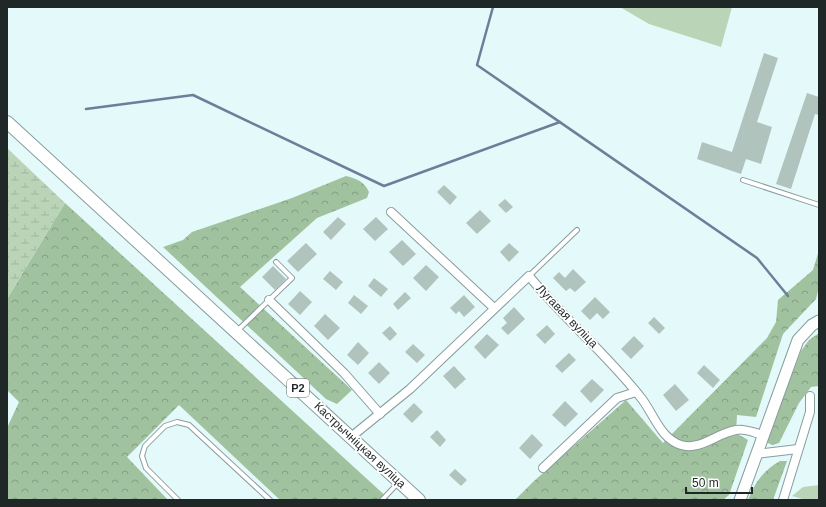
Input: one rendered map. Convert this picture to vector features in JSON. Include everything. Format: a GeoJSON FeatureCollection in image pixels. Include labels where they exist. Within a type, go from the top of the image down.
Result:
{"type":"FeatureCollection","features":[{"type":"Feature","properties":{"kind":"main road","name":"Кастрычніцкая вуліца"},"geometry":{"type":"LineString","coordinates":[[7,122],[419,500]]}},
{"type":"Feature","properties":{"kind":"street"},"geometry":{"type":"LineString","coordinates":[[391,212],[494,308]]}},
{"type":"Feature","properties":{"kind":"street","name":"Лугавая вуліца"},"geometry":{"type":"LineString","coordinates":[[351,437],[410,389],[529,276],[542,293],[622,373],[663,432],[673,441],[682,445],[696,446],[722,434],[738,429],[763,435]]}},
{"type":"Feature","properties":{"kind":"street"},"geometry":{"type":"LineString","coordinates":[[269,300],[344,373],[380,414]]}},
{"type":"Feature","properties":{"kind":"street"},"geometry":{"type":"LineString","coordinates":[[740,500],[798,340],[812,325],[819,321]]}},
{"type":"Feature","properties":{"kind":"street"},"geometry":{"type":"LineString","coordinates":[[543,468],[617,398],[636,392]]}},
{"type":"Feature","properties":{"kind":"street"},"geometry":{"type":"LineString","coordinates":[[783,500],[810,412],[810,396]]}},
{"type":"Feature","properties":{"kind":"street"},"geometry":{"type":"LineString","coordinates":[[756,454],[798,449]]}},
{"type":"Feature","properties":{"kind":"lane"},"geometry":{"type":"LineString","coordinates":[[743,180],[819,205]]}},
{"type":"Feature","properties":{"kind":"lane"},"geometry":{"type":"LineString","coordinates":[[529,276],[577,230]]}},
{"type":"Feature","properties":{"kind":"lane"},"geometry":{"type":"LineString","coordinates":[[236,332],[292,278],[276,262]]}},
{"type":"Feature","properties":{"kind":"lane"},"geometry":{"type":"LineString","coordinates":[[178,500],[146,468],[142,456],[145,446],[165,426],[177,422],[188,425],[270,500]]}},
{"type":"Feature","properties":{"kind":"lane"},"geometry":{"type":"LineString","coordinates":[[382,500],[399,481]]}},
{"type":"Feature","properties":{"kind":"green space"},"geometry":{"type":"Polygon","coordinates":[[[620,7],[732,7],[721,47],[649,24],[620,7]]]}},
{"type":"Feature","properties":{"kind":"green space"},"geometry":{"type":"Polygon","coordinates":[[[7,148],[65,203],[7,299],[7,148]]]}},
{"type":"Feature","properties":{"kind":"green space"},"geometry":{"type":"Polygon","coordinates":[[[346,176],[357,179],[365,185],[369,192],[367,198],[317,218],[240,287],[352,390],[337,404],[326,399],[163,247],[183,240],[192,232],[292,198],[346,176]]]}},
{"type":"Feature","properties":{"kind":"green space"},"geometry":{"type":"Polygon","coordinates":[[[65,203],[390,500],[280,500],[179,405],[127,457],[168,500],[7,500],[7,428],[19,402],[7,390],[7,299],[65,203]]]}},
{"type":"Feature","properties":{"kind":"green space"},"geometry":{"type":"Polygon","coordinates":[[[819,250],[819,287],[816,299],[783,334],[756,417],[737,415],[736,433],[748,440],[729,495],[723,500],[515,500],[534,481],[626,400],[663,443],[767,338],[776,322],[778,300],[813,270],[819,250]]]}},
{"type":"Feature","properties":{"kind":"green space"},"geometry":{"type":"Polygon","coordinates":[[[819,333],[819,386],[811,387],[799,403],[779,443],[772,445],[766,442],[801,351],[809,340],[819,333]]]}},
{"type":"Feature","properties":{"kind":"green space"},"geometry":{"type":"Polygon","coordinates":[[[780,461],[787,461],[773,500],[748,500],[764,473],[780,461]]]}},
{"type":"Feature","properties":{"kind":"green space"},"geometry":{"type":"Polygon","coordinates":[[[819,485],[819,500],[806,500],[792,496],[803,487],[819,485]]]}},
{"type":"Feature","properties":{"kind":"building"},"geometry":{"type":"Polygon","coordinates":[[[764,53],[778,58],[757,122],[772,127],[761,164],[746,159],[741,174],[697,159],[702,142],[732,152],[764,53]]]}},
{"type":"Feature","properties":{"kind":"building"},"geometry":{"type":"Polygon","coordinates":[[[807,93],[819,97],[819,115],[815,114],[791,189],[776,184],[807,93]]]}},
{"type":"Feature","properties":{"kind":"building"},"geometry":{"type":"Polygon","coordinates":[[[444,185],[457,197],[450,205],[437,192],[444,185]]]}},
{"type":"Feature","properties":{"kind":"building"},"geometry":{"type":"Polygon","coordinates":[[[505,199],[513,207],[506,213],[498,205],[505,199]]]}},
{"type":"Feature","properties":{"kind":"building"},"geometry":{"type":"Polygon","coordinates":[[[480,210],[491,221],[477,234],[466,223],[480,210]]]}},
{"type":"Feature","properties":{"kind":"building"},"geometry":{"type":"Polygon","coordinates":[[[338,217],[346,224],[331,240],[323,232],[338,217]]]}},
{"type":"Feature","properties":{"kind":"building"},"geometry":{"type":"Polygon","coordinates":[[[376,217],[388,229],[375,241],[363,229],[376,217]]]}},
{"type":"Feature","properties":{"kind":"building"},"geometry":{"type":"Polygon","coordinates":[[[402,240],[416,254],[403,266],[389,252],[402,240]]]}},
{"type":"Feature","properties":{"kind":"building"},"geometry":{"type":"Polygon","coordinates":[[[306,243],[317,254],[298,272],[287,261],[306,243]]]}},
{"type":"Feature","properties":{"kind":"building"},"geometry":{"type":"Polygon","coordinates":[[[509,243],[519,252],[509,262],[500,252],[509,243]]]}},
{"type":"Feature","properties":{"kind":"building"},"geometry":{"type":"Polygon","coordinates":[[[426,265],[439,277],[426,291],[413,278],[426,265]]]}},
{"type":"Feature","properties":{"kind":"building"},"geometry":{"type":"Polygon","coordinates":[[[273,266],[286,279],[275,290],[262,277],[273,266]]]}},
{"type":"Feature","properties":{"kind":"building"},"geometry":{"type":"Polygon","coordinates":[[[573,269],[586,282],[575,292],[570,288],[566,291],[553,278],[559,272],[565,278],[573,269]]]}},
{"type":"Feature","properties":{"kind":"building"},"geometry":{"type":"Polygon","coordinates":[[[330,271],[343,282],[336,290],[323,279],[330,271]]]}},
{"type":"Feature","properties":{"kind":"building"},"geometry":{"type":"Polygon","coordinates":[[[374,278],[388,289],[381,297],[368,286],[374,278]]]}},
{"type":"Feature","properties":{"kind":"building"},"geometry":{"type":"Polygon","coordinates":[[[300,291],[312,302],[300,315],[288,304],[300,291]]]}},
{"type":"Feature","properties":{"kind":"building"},"geometry":{"type":"Polygon","coordinates":[[[405,292],[411,298],[398,310],[393,304],[405,292]]]}},
{"type":"Feature","properties":{"kind":"building"},"geometry":{"type":"Polygon","coordinates":[[[354,295],[368,306],[361,314],[348,303],[354,295]]]}},
{"type":"Feature","properties":{"kind":"building"},"geometry":{"type":"Polygon","coordinates":[[[464,295],[475,307],[464,317],[459,311],[456,314],[450,308],[464,295]]]}},
{"type":"Feature","properties":{"kind":"building"},"geometry":{"type":"Polygon","coordinates":[[[595,297],[610,312],[603,319],[597,313],[590,320],[581,311],[595,297]]]}},
{"type":"Feature","properties":{"kind":"building"},"geometry":{"type":"Polygon","coordinates":[[[514,307],[525,319],[508,335],[501,328],[507,323],[503,318],[514,307]]]}},
{"type":"Feature","properties":{"kind":"building"},"geometry":{"type":"Polygon","coordinates":[[[325,314],[340,328],[328,340],[314,326],[325,314]]]}},
{"type":"Feature","properties":{"kind":"building"},"geometry":{"type":"Polygon","coordinates":[[[654,317],[665,328],[659,334],[648,323],[654,317]]]}},
{"type":"Feature","properties":{"kind":"building"},"geometry":{"type":"Polygon","coordinates":[[[547,325],[555,334],[545,344],[536,335],[547,325]]]}},
{"type":"Feature","properties":{"kind":"building"},"geometry":{"type":"Polygon","coordinates":[[[390,326],[397,334],[390,341],[382,333],[390,326]]]}},
{"type":"Feature","properties":{"kind":"building"},"geometry":{"type":"Polygon","coordinates":[[[487,334],[499,345],[485,359],[474,347],[487,334]]]}},
{"type":"Feature","properties":{"kind":"building"},"geometry":{"type":"Polygon","coordinates":[[[634,336],[644,346],[631,359],[621,349],[634,336]]]}},
{"type":"Feature","properties":{"kind":"building"},"geometry":{"type":"Polygon","coordinates":[[[358,342],[369,353],[358,365],[347,355],[358,342]]]}},
{"type":"Feature","properties":{"kind":"building"},"geometry":{"type":"Polygon","coordinates":[[[413,344],[425,355],[417,363],[405,352],[413,344]]]}},
{"type":"Feature","properties":{"kind":"building"},"geometry":{"type":"Polygon","coordinates":[[[569,353],[576,360],[562,373],[555,366],[569,353]]]}},
{"type":"Feature","properties":{"kind":"building"},"geometry":{"type":"Polygon","coordinates":[[[379,362],[390,373],[379,384],[368,373],[379,362]]]}},
{"type":"Feature","properties":{"kind":"building"},"geometry":{"type":"Polygon","coordinates":[[[704,365],[720,380],[713,388],[697,373],[704,365]]]}},
{"type":"Feature","properties":{"kind":"building"},"geometry":{"type":"Polygon","coordinates":[[[454,366],[466,379],[455,389],[443,376],[454,366]]]}},
{"type":"Feature","properties":{"kind":"building"},"geometry":{"type":"Polygon","coordinates":[[[592,379],[604,390],[591,403],[580,391],[592,379]]]}},
{"type":"Feature","properties":{"kind":"building"},"geometry":{"type":"Polygon","coordinates":[[[675,384],[689,400],[676,411],[663,395],[675,384]]]}},
{"type":"Feature","properties":{"kind":"building"},"geometry":{"type":"Polygon","coordinates":[[[565,401],[578,414],[565,427],[552,415],[565,401]]]}},
{"type":"Feature","properties":{"kind":"building"},"geometry":{"type":"Polygon","coordinates":[[[414,403],[423,412],[412,423],[403,414],[414,403]]]}},
{"type":"Feature","properties":{"kind":"building"},"geometry":{"type":"Polygon","coordinates":[[[437,430],[446,440],[440,447],[430,437],[437,430]]]}},
{"type":"Feature","properties":{"kind":"building"},"geometry":{"type":"Polygon","coordinates":[[[532,434],[543,445],[530,459],[519,448],[532,434]]]}},
{"type":"Feature","properties":{"kind":"building"},"geometry":{"type":"Polygon","coordinates":[[[455,469],[467,480],[461,486],[449,475],[455,469]]]}},
{"type":"Feature","properties":{"kind":"waterway"},"geometry":{"type":"LineString","coordinates":[[493,7],[477,65],[757,258],[788,296]]}},
{"type":"Feature","properties":{"kind":"waterway"},"geometry":{"type":"LineString","coordinates":[[86,109],[193,95],[384,186],[560,122]]}}]}
